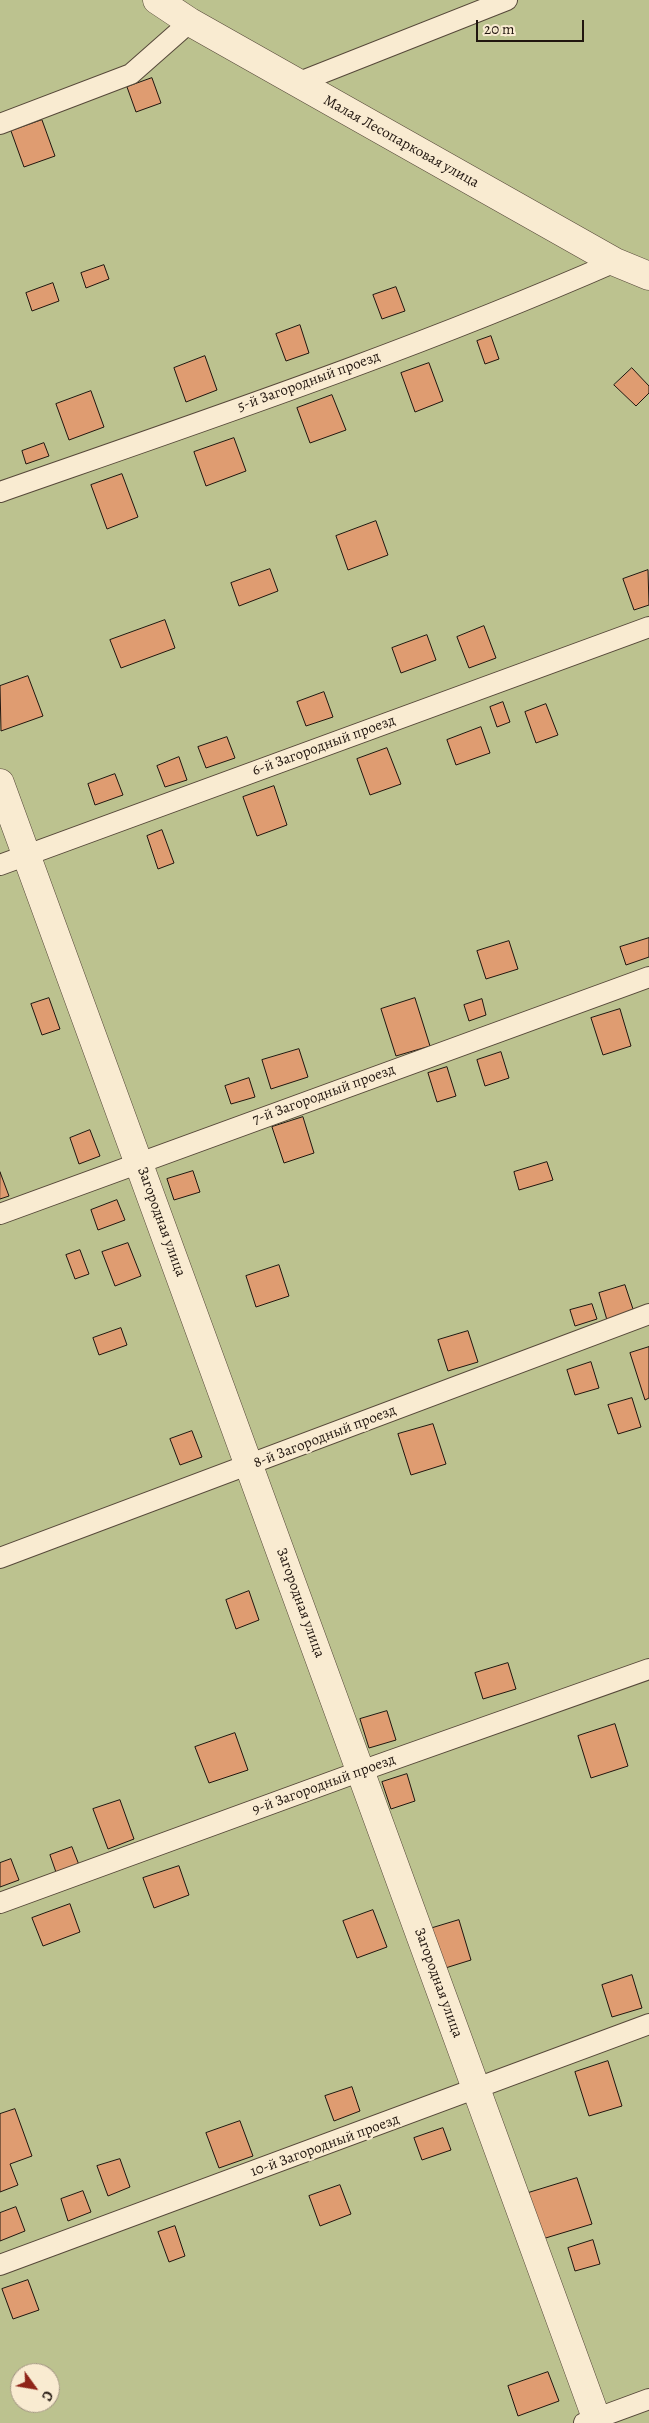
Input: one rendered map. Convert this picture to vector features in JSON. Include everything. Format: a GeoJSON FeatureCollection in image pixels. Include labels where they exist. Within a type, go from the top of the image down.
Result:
{"type":"FeatureCollection","features":[{"type":"Feature","properties":{"kind":"street","name":"Малая Лесопарковая улица"},"geometry":{"type":"LineString","coordinates":[[157,0],[190,22],[615,262],[649,276]]}},
{"type":"Feature","properties":{"kind":"street","name":"Загородная улица"},"geometry":{"type":"LineString","coordinates":[[0,783],[140,1162],[477,2090],[593,2422]]}},
{"type":"Feature","properties":{"kind":"lane"},"geometry":{"type":"LineString","coordinates":[[297,82],[508,0]]}},
{"type":"Feature","properties":{"kind":"lane"},"geometry":{"type":"LineString","coordinates":[[0,124],[131,74],[190,22]]}},
{"type":"Feature","properties":{"kind":"lane","name":"5-й Загородный проезд"},"geometry":{"type":"LineString","coordinates":[[0,492],[277,395],[506,310],[615,262]]}},
{"type":"Feature","properties":{"kind":"lane","name":"6-й Загородный проезд"},"geometry":{"type":"LineString","coordinates":[[0,864],[649,627]]}},
{"type":"Feature","properties":{"kind":"lane","name":"7-й Загородный проезд"},"geometry":{"type":"LineString","coordinates":[[0,1214],[649,977]]}},
{"type":"Feature","properties":{"kind":"lane","name":"8-й Загородный проезд"},"geometry":{"type":"LineString","coordinates":[[0,1558],[649,1314]]}},
{"type":"Feature","properties":{"kind":"lane","name":"9-й Загородный проезд"},"geometry":{"type":"LineString","coordinates":[[0,1903],[361,1771],[649,1670]]}},
{"type":"Feature","properties":{"kind":"lane","name":"10-й Загородный проезд"},"geometry":{"type":"LineString","coordinates":[[0,2265],[477,2090],[649,2024]]}},
{"type":"Feature","properties":{"kind":"lane"},"geometry":{"type":"LineString","coordinates":[[593,2422],[649,2398]]}},
{"type":"Feature","properties":{"kind":"green space"},"geometry":{"type":"Polygon","coordinates":[[[0,0],[649,0],[649,2423],[0,2423],[0,0]]]}},
{"type":"Feature","properties":{"kind":"building"},"geometry":{"type":"Polygon","coordinates":[[[152,78],[161,103],[136,112],[127,87],[152,78]]]}},
{"type":"Feature","properties":{"kind":"building"},"geometry":{"type":"Polygon","coordinates":[[[42,120],[55,156],[24,167],[11,131],[42,120]]]}},
{"type":"Feature","properties":{"kind":"building"},"geometry":{"type":"Polygon","coordinates":[[[104,265],[109,279],[86,288],[81,273],[104,265]]]}},
{"type":"Feature","properties":{"kind":"building"},"geometry":{"type":"Polygon","coordinates":[[[53,283],[59,301],[32,311],[26,293],[53,283]]]}},
{"type":"Feature","properties":{"kind":"building"},"geometry":{"type":"Polygon","coordinates":[[[396,287],[405,311],[382,319],[373,295],[396,287]]]}},
{"type":"Feature","properties":{"kind":"building"},"geometry":{"type":"Polygon","coordinates":[[[300,325],[309,353],[286,361],[276,334],[300,325]]]}},
{"type":"Feature","properties":{"kind":"building"},"geometry":{"type":"Polygon","coordinates":[[[491,336],[499,359],[485,364],[477,341],[491,336]]]}},
{"type":"Feature","properties":{"kind":"building"},"geometry":{"type":"Polygon","coordinates":[[[205,356],[217,390],[186,402],[174,368],[205,356]]]}},
{"type":"Feature","properties":{"kind":"building"},"geometry":{"type":"Polygon","coordinates":[[[429,363],[443,401],[415,412],[401,373],[429,363]]]}},
{"type":"Feature","properties":{"kind":"building"},"geometry":{"type":"Polygon","coordinates":[[[632,368],[649,386],[649,393],[636,406],[614,385],[632,368]]]}},
{"type":"Feature","properties":{"kind":"building"},"geometry":{"type":"Polygon","coordinates":[[[91,391],[104,427],[69,440],[56,404],[91,391]]]}},
{"type":"Feature","properties":{"kind":"building"},"geometry":{"type":"Polygon","coordinates":[[[332,395],[346,430],[310,443],[297,408],[332,395]]]}},
{"type":"Feature","properties":{"kind":"building"},"geometry":{"type":"Polygon","coordinates":[[[234,438],[246,471],[206,486],[194,452],[234,438]]]}},
{"type":"Feature","properties":{"kind":"building"},"geometry":{"type":"Polygon","coordinates":[[[44,443],[49,456],[26,464],[22,451],[44,443]]]}},
{"type":"Feature","properties":{"kind":"building"},"geometry":{"type":"Polygon","coordinates":[[[122,474],[138,517],[107,529],[91,485],[122,474]]]}},
{"type":"Feature","properties":{"kind":"building"},"geometry":{"type":"Polygon","coordinates":[[[376,521],[388,555],[348,570],[336,536],[376,521]]]}},
{"type":"Feature","properties":{"kind":"building"},"geometry":{"type":"Polygon","coordinates":[[[270,569],[278,591],[239,606],[231,583],[270,569]]]}},
{"type":"Feature","properties":{"kind":"building"},"geometry":{"type":"Polygon","coordinates":[[[648,570],[649,605],[634,610],[623,579],[648,570]]]}},
{"type":"Feature","properties":{"kind":"building"},"geometry":{"type":"Polygon","coordinates":[[[165,620],[175,648],[121,668],[110,640],[165,620]]]}},
{"type":"Feature","properties":{"kind":"building"},"geometry":{"type":"Polygon","coordinates":[[[484,626],[496,658],[469,668],[457,637],[484,626]]]}},
{"type":"Feature","properties":{"kind":"building"},"geometry":{"type":"Polygon","coordinates":[[[427,635],[436,660],[401,673],[392,648],[427,635]]]}},
{"type":"Feature","properties":{"kind":"building"},"geometry":{"type":"Polygon","coordinates":[[[28,676],[43,716],[1,731],[0,686],[28,676]]]}},
{"type":"Feature","properties":{"kind":"building"},"geometry":{"type":"Polygon","coordinates":[[[324,692],[333,717],[306,726],[297,702],[324,692]]]}},
{"type":"Feature","properties":{"kind":"building"},"geometry":{"type":"Polygon","coordinates":[[[503,702],[510,722],[497,727],[490,707],[503,702]]]}},
{"type":"Feature","properties":{"kind":"building"},"geometry":{"type":"Polygon","coordinates":[[[546,704],[558,735],[536,743],[525,712],[546,704]]]}},
{"type":"Feature","properties":{"kind":"building"},"geometry":{"type":"Polygon","coordinates":[[[481,727],[490,753],[456,765],[447,740],[481,727]]]}},
{"type":"Feature","properties":{"kind":"building"},"geometry":{"type":"Polygon","coordinates":[[[227,737],[235,758],[206,768],[198,747],[227,737]]]}},
{"type":"Feature","properties":{"kind":"building"},"geometry":{"type":"Polygon","coordinates":[[[387,748],[401,784],[370,795],[357,759],[387,748]]]}},
{"type":"Feature","properties":{"kind":"building"},"geometry":{"type":"Polygon","coordinates":[[[179,757],[187,780],[165,787],[157,766],[179,757]]]}},
{"type":"Feature","properties":{"kind":"building"},"geometry":{"type":"Polygon","coordinates":[[[115,774],[123,795],[95,805],[88,784],[115,774]]]}},
{"type":"Feature","properties":{"kind":"building"},"geometry":{"type":"Polygon","coordinates":[[[274,786],[287,825],[257,836],[243,797],[274,786]]]}},
{"type":"Feature","properties":{"kind":"building"},"geometry":{"type":"Polygon","coordinates":[[[162,830],[174,863],[158,869],[147,836],[162,830]]]}},
{"type":"Feature","properties":{"kind":"building"},"geometry":{"type":"Polygon","coordinates":[[[649,938],[649,957],[626,965],[620,947],[649,938]]]}},
{"type":"Feature","properties":{"kind":"building"},"geometry":{"type":"Polygon","coordinates":[[[509,941],[518,969],[486,979],[477,951],[509,941]]]}},
{"type":"Feature","properties":{"kind":"building"},"geometry":{"type":"Polygon","coordinates":[[[49,998],[60,1029],[42,1035],[31,1004],[49,998]]]}},
{"type":"Feature","properties":{"kind":"building"},"geometry":{"type":"Polygon","coordinates":[[[415,998],[430,1046],[396,1056],[381,1009],[415,998]]]}},
{"type":"Feature","properties":{"kind":"building"},"geometry":{"type":"Polygon","coordinates":[[[482,999],[486,1015],[469,1021],[464,1005],[482,999]]]}},
{"type":"Feature","properties":{"kind":"building"},"geometry":{"type":"Polygon","coordinates":[[[620,1009],[631,1046],[603,1055],[591,1018],[620,1009]]]}},
{"type":"Feature","properties":{"kind":"building"},"geometry":{"type":"Polygon","coordinates":[[[299,1049],[308,1077],[271,1089],[262,1060],[299,1049]]]}},
{"type":"Feature","properties":{"kind":"building"},"geometry":{"type":"Polygon","coordinates":[[[501,1052],[509,1078],[485,1086],[477,1060],[501,1052]]]}},
{"type":"Feature","properties":{"kind":"building"},"geometry":{"type":"Polygon","coordinates":[[[447,1067],[456,1096],[437,1102],[428,1073],[447,1067]]]}},
{"type":"Feature","properties":{"kind":"building"},"geometry":{"type":"Polygon","coordinates":[[[249,1078],[255,1097],[231,1104],[225,1086],[249,1078]]]}},
{"type":"Feature","properties":{"kind":"building"},"geometry":{"type":"Polygon","coordinates":[[[303,1117],[314,1153],[284,1163],[272,1127],[303,1117]]]}},
{"type":"Feature","properties":{"kind":"building"},"geometry":{"type":"Polygon","coordinates":[[[90,1130],[100,1156],[79,1164],[70,1138],[90,1130]]]}},
{"type":"Feature","properties":{"kind":"building"},"geometry":{"type":"Polygon","coordinates":[[[547,1162],[553,1180],[519,1190],[514,1172],[547,1162]]]}},
{"type":"Feature","properties":{"kind":"building"},"geometry":{"type":"Polygon","coordinates":[[[193,1171],[200,1192],[174,1200],[167,1179],[193,1171]]]}},
{"type":"Feature","properties":{"kind":"building"},"geometry":{"type":"Polygon","coordinates":[[[0,1172],[9,1196],[0,1199],[0,1172]]]}},
{"type":"Feature","properties":{"kind":"building"},"geometry":{"type":"Polygon","coordinates":[[[117,1200],[125,1220],[98,1230],[91,1210],[117,1200]]]}},
{"type":"Feature","properties":{"kind":"building"},"geometry":{"type":"Polygon","coordinates":[[[128,1243],[141,1276],[115,1286],[102,1252],[128,1243]]]}},
{"type":"Feature","properties":{"kind":"building"},"geometry":{"type":"Polygon","coordinates":[[[80,1250],[89,1274],[75,1279],[66,1255],[80,1250]]]}},
{"type":"Feature","properties":{"kind":"building"},"geometry":{"type":"Polygon","coordinates":[[[279,1265],[289,1296],[256,1307],[246,1276],[279,1265]]]}},
{"type":"Feature","properties":{"kind":"building"},"geometry":{"type":"Polygon","coordinates":[[[625,1285],[634,1312],[607,1320],[599,1293],[625,1285]]]}},
{"type":"Feature","properties":{"kind":"building"},"geometry":{"type":"Polygon","coordinates":[[[592,1304],[597,1319],[575,1326],[570,1310],[592,1304]]]}},
{"type":"Feature","properties":{"kind":"building"},"geometry":{"type":"Polygon","coordinates":[[[121,1328],[127,1345],[99,1355],[93,1338],[121,1328]]]}},
{"type":"Feature","properties":{"kind":"building"},"geometry":{"type":"Polygon","coordinates":[[[468,1331],[478,1362],[448,1371],[438,1340],[468,1331]]]}},
{"type":"Feature","properties":{"kind":"building"},"geometry":{"type":"Polygon","coordinates":[[[649,1347],[649,1398],[645,1400],[630,1353],[649,1347]]]}},
{"type":"Feature","properties":{"kind":"building"},"geometry":{"type":"Polygon","coordinates":[[[591,1362],[599,1388],[575,1395],[567,1370],[591,1362]]]}},
{"type":"Feature","properties":{"kind":"building"},"geometry":{"type":"Polygon","coordinates":[[[632,1398],[641,1427],[618,1434],[608,1405],[632,1398]]]}},
{"type":"Feature","properties":{"kind":"building"},"geometry":{"type":"Polygon","coordinates":[[[433,1424],[446,1464],[411,1475],[398,1434],[433,1424]]]}},
{"type":"Feature","properties":{"kind":"building"},"geometry":{"type":"Polygon","coordinates":[[[192,1431],[202,1457],[180,1465],[170,1439],[192,1431]]]}},
{"type":"Feature","properties":{"kind":"building"},"geometry":{"type":"Polygon","coordinates":[[[249,1591],[259,1620],[236,1629],[226,1600],[249,1591]]]}},
{"type":"Feature","properties":{"kind":"building"},"geometry":{"type":"Polygon","coordinates":[[[508,1663],[516,1689],[483,1699],[475,1673],[508,1663]]]}},
{"type":"Feature","properties":{"kind":"building"},"geometry":{"type":"Polygon","coordinates":[[[387,1711],[396,1740],[369,1748],[360,1719],[387,1711]]]}},
{"type":"Feature","properties":{"kind":"building"},"geometry":{"type":"Polygon","coordinates":[[[615,1724],[628,1766],[591,1778],[578,1736],[615,1724]]]}},
{"type":"Feature","properties":{"kind":"building"},"geometry":{"type":"Polygon","coordinates":[[[235,1733],[248,1770],[209,1783],[195,1747],[235,1733]]]}},
{"type":"Feature","properties":{"kind":"building"},"geometry":{"type":"Polygon","coordinates":[[[407,1774],[415,1801],[391,1809],[382,1782],[407,1774]]]}},
{"type":"Feature","properties":{"kind":"building"},"geometry":{"type":"Polygon","coordinates":[[[120,1800],[134,1839],[108,1849],[93,1809],[120,1800]]]}},
{"type":"Feature","properties":{"kind":"building"},"geometry":{"type":"Polygon","coordinates":[[[72,1847],[81,1870],[58,1878],[50,1855],[72,1847]]]}},
{"type":"Feature","properties":{"kind":"building"},"geometry":{"type":"Polygon","coordinates":[[[11,1859],[19,1880],[0,1887],[0,1863],[11,1859]]]}},
{"type":"Feature","properties":{"kind":"building"},"geometry":{"type":"Polygon","coordinates":[[[179,1866],[189,1895],[154,1908],[143,1878],[179,1866]]]}},
{"type":"Feature","properties":{"kind":"building"},"geometry":{"type":"Polygon","coordinates":[[[70,1904],[80,1932],[43,1946],[32,1918],[70,1904]]]}},
{"type":"Feature","properties":{"kind":"building"},"geometry":{"type":"Polygon","coordinates":[[[373,1910],[387,1947],[357,1958],[343,1921],[373,1910]]]}},
{"type":"Feature","properties":{"kind":"building"},"geometry":{"type":"Polygon","coordinates":[[[459,1920],[471,1960],[439,1970],[426,1930],[459,1920]]]}},
{"type":"Feature","properties":{"kind":"building"},"geometry":{"type":"Polygon","coordinates":[[[632,1975],[642,2008],[612,2017],[602,1985],[632,1975]]]}},
{"type":"Feature","properties":{"kind":"building"},"geometry":{"type":"Polygon","coordinates":[[[608,2061],[622,2106],[589,2116],[575,2072],[608,2061]]]}},
{"type":"Feature","properties":{"kind":"building"},"geometry":{"type":"Polygon","coordinates":[[[352,2087],[360,2111],[334,2121],[325,2096],[352,2087]]]}},
{"type":"Feature","properties":{"kind":"building"},"geometry":{"type":"Polygon","coordinates":[[[15,2109],[32,2156],[10,2164],[18,2185],[0,2192],[0,2114],[15,2109]]]}},
{"type":"Feature","properties":{"kind":"building"},"geometry":{"type":"Polygon","coordinates":[[[240,2121],[253,2156],[219,2168],[206,2133],[240,2121]]]}},
{"type":"Feature","properties":{"kind":"building"},"geometry":{"type":"Polygon","coordinates":[[[443,2128],[451,2150],[422,2160],[414,2138],[443,2128]]]}},
{"type":"Feature","properties":{"kind":"building"},"geometry":{"type":"Polygon","coordinates":[[[120,2159],[130,2187],[108,2196],[97,2166],[120,2159]]]}},
{"type":"Feature","properties":{"kind":"building"},"geometry":{"type":"Polygon","coordinates":[[[577,2178],[592,2224],[539,2240],[525,2194],[577,2178]]]}},
{"type":"Feature","properties":{"kind":"building"},"geometry":{"type":"Polygon","coordinates":[[[340,2185],[351,2214],[320,2226],[309,2196],[340,2185]]]}},
{"type":"Feature","properties":{"kind":"building"},"geometry":{"type":"Polygon","coordinates":[[[83,2191],[91,2212],[68,2221],[61,2199],[83,2191]]]}},
{"type":"Feature","properties":{"kind":"building"},"geometry":{"type":"Polygon","coordinates":[[[16,2207],[25,2231],[0,2241],[0,2213],[16,2207]]]}},
{"type":"Feature","properties":{"kind":"building"},"geometry":{"type":"Polygon","coordinates":[[[175,2226],[185,2256],[169,2262],[158,2232],[175,2226]]]}},
{"type":"Feature","properties":{"kind":"building"},"geometry":{"type":"Polygon","coordinates":[[[593,2240],[600,2264],[575,2271],[568,2248],[593,2240]]]}},
{"type":"Feature","properties":{"kind":"building"},"geometry":{"type":"Polygon","coordinates":[[[28,2280],[39,2310],[13,2319],[2,2289],[28,2280]]]}},
{"type":"Feature","properties":{"kind":"building"},"geometry":{"type":"Polygon","coordinates":[[[548,2372],[559,2401],[518,2416],[508,2386],[548,2372]]]}}]}
